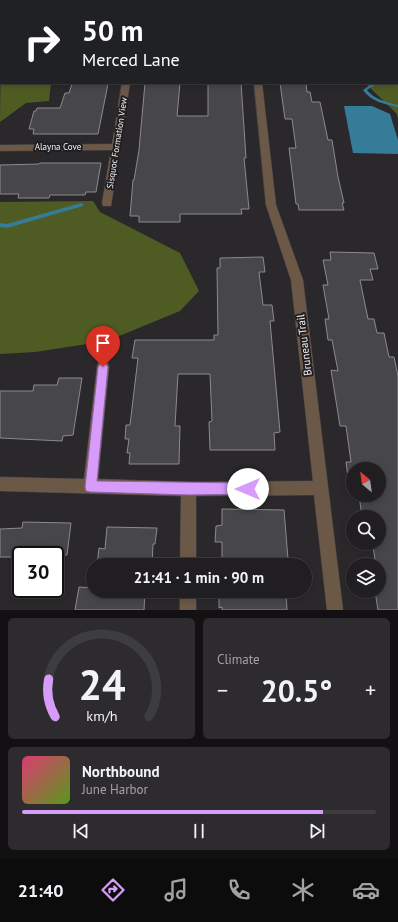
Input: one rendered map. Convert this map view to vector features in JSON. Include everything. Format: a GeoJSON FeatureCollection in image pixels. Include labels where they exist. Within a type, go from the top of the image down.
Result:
{"type":"FeatureCollection","features":[{"type":"Feature","properties":{"kind":"street","name":"Sisquoc Formation View"},"geometry":{"type":"LineString","coordinates":[[107,204],[126,84]]}},
{"type":"Feature","properties":{"kind":"street","name":"Bruneau Trail"},"geometry":{"type":"LineString","coordinates":[[258,84],[271,205],[297,280],[335,610]]}},
{"type":"Feature","properties":{"kind":"street","name":"Alayna Cove"},"geometry":{"type":"LineString","coordinates":[[0,148],[116,147]]}},
{"type":"Feature","properties":{"kind":"street"},"geometry":{"type":"LineString","coordinates":[[90,487],[103,367]]}},
{"type":"Feature","properties":{"kind":"street"},"geometry":{"type":"LineString","coordinates":[[0,484],[189,489],[321,488]]}},
{"type":"Feature","properties":{"kind":"street"},"geometry":{"type":"LineString","coordinates":[[188,558],[189,489]]}},
{"type":"Feature","properties":{"kind":"street"},"geometry":{"type":"LineString","coordinates":[[188,598],[188,610]]}},
{"type":"Feature","properties":{"kind":"green space"},"geometry":{"type":"Polygon","coordinates":[[[0,84],[51,84],[49,101],[26,103],[0,122],[0,84]]]}},
{"type":"Feature","properties":{"kind":"green space"},"geometry":{"type":"Polygon","coordinates":[[[366,84],[398,84],[398,118],[396,113],[366,84]]]}},
{"type":"Feature","properties":{"kind":"green space"},"geometry":{"type":"Polygon","coordinates":[[[93,201],[100,212],[180,253],[199,291],[180,311],[107,341],[35,352],[0,354],[0,202],[93,201]]]}},
{"type":"Feature","properties":{"kind":"water"},"geometry":{"type":"Polygon","coordinates":[[[344,106],[372,106],[390,114],[398,140],[398,154],[353,153],[344,106]]]}},
{"type":"Feature","properties":{"kind":"building"},"geometry":{"type":"Polygon","coordinates":[[[72,84],[108,84],[98,134],[33,134],[34,129],[29,129],[34,111],[36,111],[37,108],[60,108],[65,93],[69,93],[72,84]]]}},
{"type":"Feature","properties":{"kind":"building"},"geometry":{"type":"Polygon","coordinates":[[[145,84],[180,84],[177,116],[208,116],[208,84],[241,84],[246,158],[244,158],[249,209],[241,209],[242,214],[180,214],[180,222],[139,222],[139,216],[130,216],[133,180],[139,150],[145,84]]]}},
{"type":"Feature","properties":{"kind":"building"},"geometry":{"type":"Polygon","coordinates":[[[280,84],[306,84],[307,92],[310,92],[312,102],[320,102],[328,140],[332,140],[344,210],[299,210],[298,204],[296,204],[289,148],[296,148],[292,119],[285,119],[280,84]]]}},
{"type":"Feature","properties":{"kind":"building"},"geometry":{"type":"Polygon","coordinates":[[[40,163],[101,163],[96,192],[86,192],[85,195],[50,195],[49,198],[18,198],[19,194],[0,194],[0,165],[40,163]]]}},
{"type":"Feature","properties":{"kind":"building"},"geometry":{"type":"Polygon","coordinates":[[[330,252],[374,253],[378,269],[370,269],[373,280],[360,280],[368,319],[374,319],[377,333],[384,333],[389,357],[394,357],[398,376],[398,610],[378,610],[376,598],[386,598],[386,558],[375,558],[374,550],[386,550],[386,510],[361,510],[360,502],[386,502],[386,462],[351,462],[346,426],[340,426],[331,370],[338,371],[332,340],[328,340],[325,319],[329,319],[323,285],[328,285],[323,260],[331,260],[330,252]]]}},
{"type":"Feature","properties":{"kind":"building"},"geometry":{"type":"Polygon","coordinates":[[[263,257],[265,272],[259,272],[263,305],[272,305],[274,321],[270,321],[280,432],[274,433],[275,450],[210,450],[209,422],[212,421],[210,374],[178,374],[175,426],[180,426],[179,464],[129,464],[130,453],[127,453],[129,439],[125,439],[126,425],[130,425],[138,358],[132,358],[135,340],[214,340],[214,335],[218,335],[217,268],[220,268],[220,258],[263,257]]]}},
{"type":"Feature","properties":{"kind":"building"},"geometry":{"type":"Polygon","coordinates":[[[59,378],[82,378],[73,435],[63,436],[62,441],[0,438],[0,391],[33,391],[34,385],[57,385],[59,378]]]}},
{"type":"Feature","properties":{"kind":"building"},"geometry":{"type":"Polygon","coordinates":[[[222,509],[284,510],[288,558],[222,558],[222,542],[215,542],[216,526],[222,525],[222,509]]]}},
{"type":"Feature","properties":{"kind":"building"},"geometry":{"type":"Polygon","coordinates":[[[23,522],[71,523],[67,555],[64,555],[64,546],[12,546],[12,557],[0,557],[0,529],[22,528],[23,522]]]}},
{"type":"Feature","properties":{"kind":"building"},"geometry":{"type":"Polygon","coordinates":[[[107,527],[157,528],[155,544],[153,544],[152,558],[98,558],[99,548],[105,549],[107,527]]]}},
{"type":"Feature","properties":{"kind":"building"},"geometry":{"type":"Polygon","coordinates":[[[79,587],[86,588],[86,598],[145,598],[144,610],[75,610],[79,587]]]}},
{"type":"Feature","properties":{"kind":"building"},"geometry":{"type":"Polygon","coordinates":[[[219,598],[286,598],[287,610],[222,610],[222,607],[219,608],[219,598]]]}},
{"type":"Feature","properties":{"kind":"waterway"},"geometry":{"type":"LineString","coordinates":[[374,84],[365,90],[371,97],[398,106]]}},
{"type":"Feature","properties":{"kind":"waterway"},"geometry":{"type":"LineString","coordinates":[[0,225],[7,226],[81,205]]}},
{"type":"Feature","properties":{"kind":"route"},"geometry":{"type":"LineString","coordinates":[[103,367],[90,487],[248,489]]}}]}
